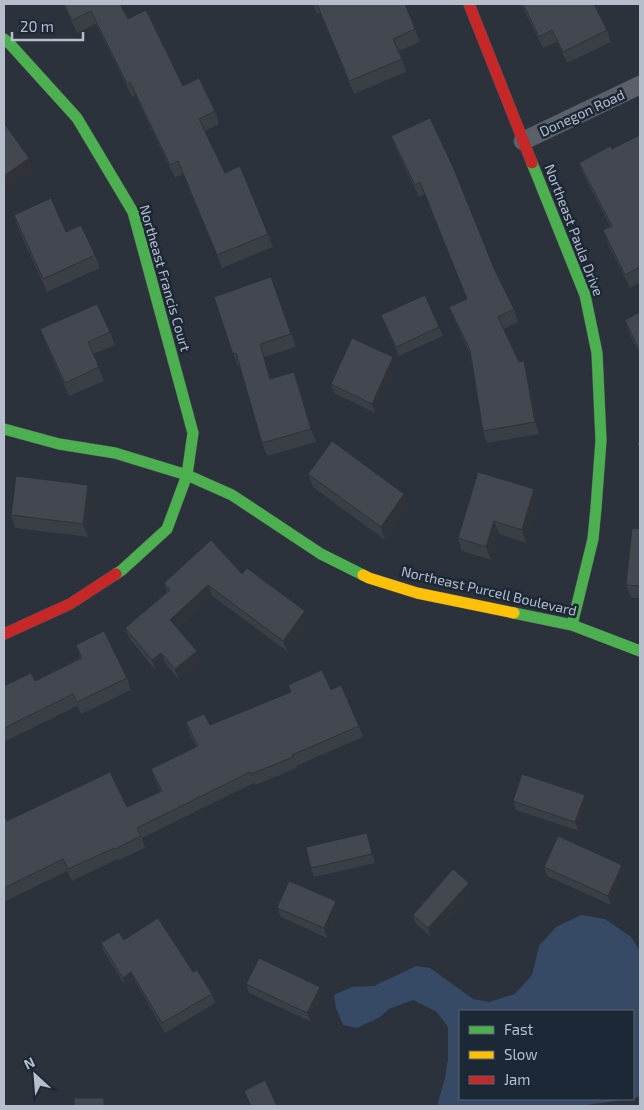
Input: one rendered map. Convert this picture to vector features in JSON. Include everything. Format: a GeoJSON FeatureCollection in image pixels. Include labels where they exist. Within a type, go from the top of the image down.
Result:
{"type":"FeatureCollection","features":[{"type":"Feature","properties":{"kind":"street","name":"Northeast Paula Drive"},"geometry":{"type":"LineString","coordinates":[[469,4],[585,295],[597,353],[601,440],[593,540],[572,625]]}},
{"type":"Feature","properties":{"kind":"street","name":"Northeast Francis Court"},"geometry":{"type":"LineString","coordinates":[[4,39],[77,118],[133,212],[193,433],[187,475],[167,529],[122,570],[70,604],[4,634]]}},
{"type":"Feature","properties":{"kind":"street","name":"Donegon Road"},"geometry":{"type":"LineString","coordinates":[[523,141],[640,86]]}},
{"type":"Feature","properties":{"kind":"street","name":"Northeast Purcell Boulevard"},"geometry":{"type":"LineString","coordinates":[[4,429],[58,444],[115,454],[187,475],[232,495],[321,554],[369,578],[417,594],[572,625],[640,651]]}},
{"type":"Feature","properties":{"kind":"street","name":"Northeast Purcell Boulevard"},"geometry":{"type":"LineString","coordinates":[[13,444],[58,444]]}},
{"type":"Feature","properties":{"kind":"water"},"geometry":{"type":"Polygon","coordinates":[[[581,915],[605,919],[631,937],[640,951],[640,1097],[634,1098],[634,1010],[459,1010],[459,1100],[623,1100],[580,1106],[439,1106],[438,1102],[448,1059],[448,1027],[437,1012],[413,1000],[389,1009],[380,1017],[357,1028],[343,1025],[336,1008],[334,995],[352,987],[374,986],[416,966],[430,968],[473,999],[489,1002],[515,994],[532,975],[539,946],[556,927],[581,915]]]}},
{"type":"Feature","properties":{"kind":"building"},"geometry":{"type":"Polygon","coordinates":[[[64,4],[120,4],[128,19],[146,10],[183,86],[199,78],[215,111],[199,119],[225,173],[240,166],[268,234],[217,255],[178,161],[170,165],[130,82],[127,84],[91,11],[72,20],[64,4]]]}},
{"type":"Feature","properties":{"kind":"building"},"geometry":{"type":"Polygon","coordinates":[[[317,4],[405,4],[415,29],[393,39],[402,59],[349,81],[317,4]]]}},
{"type":"Feature","properties":{"kind":"building"},"geometry":{"type":"Polygon","coordinates":[[[523,4],[594,4],[607,30],[563,52],[552,30],[539,37],[523,4]]]}},
{"type":"Feature","properties":{"kind":"building"},"geometry":{"type":"Polygon","coordinates":[[[430,118],[453,167],[496,273],[514,309],[498,317],[519,362],[524,361],[535,422],[483,431],[470,350],[449,307],[467,299],[420,182],[415,185],[391,136],[430,118]]]}},
{"type":"Feature","properties":{"kind":"building"},"geometry":{"type":"Polygon","coordinates":[[[4,123],[29,158],[4,176],[4,123]]]}},
{"type":"Feature","properties":{"kind":"building"},"geometry":{"type":"Polygon","coordinates":[[[640,135],[640,267],[625,275],[603,230],[612,226],[579,163],[610,146],[612,149],[640,135]]]}},
{"type":"Feature","properties":{"kind":"building"},"geometry":{"type":"Polygon","coordinates":[[[51,198],[66,232],[81,225],[95,255],[43,279],[14,215],[51,198]]]}},
{"type":"Feature","properties":{"kind":"building"},"geometry":{"type":"Polygon","coordinates":[[[271,277],[291,334],[260,344],[270,379],[294,372],[311,429],[262,443],[236,353],[233,354],[214,297],[271,277]]]}},
{"type":"Feature","properties":{"kind":"building"},"geometry":{"type":"Polygon","coordinates":[[[425,295],[439,327],[396,347],[381,315],[425,295]]]}},
{"type":"Feature","properties":{"kind":"building"},"geometry":{"type":"Polygon","coordinates":[[[97,304],[110,332],[88,342],[99,367],[65,383],[40,329],[97,304]]]}},
{"type":"Feature","properties":{"kind":"building"},"geometry":{"type":"Polygon","coordinates":[[[640,312],[640,352],[625,320],[640,312]]]}},
{"type":"Feature","properties":{"kind":"building"},"geometry":{"type":"Polygon","coordinates":[[[352,338],[393,357],[372,404],[331,384],[352,338]]]}},
{"type":"Feature","properties":{"kind":"building"},"geometry":{"type":"Polygon","coordinates":[[[332,441],[404,494],[381,527],[308,474],[332,441]]]}},
{"type":"Feature","properties":{"kind":"building"},"geometry":{"type":"Polygon","coordinates":[[[478,472],[534,489],[522,530],[494,521],[486,547],[458,538],[478,472]]]}},
{"type":"Feature","properties":{"kind":"building"},"geometry":{"type":"Polygon","coordinates":[[[16,476],[88,485],[83,524],[11,515],[16,476]]]}},
{"type":"Feature","properties":{"kind":"building"},"geometry":{"type":"Polygon","coordinates":[[[632,528],[640,529],[640,586],[626,585],[632,528]]]}},
{"type":"Feature","properties":{"kind":"building"},"geometry":{"type":"Polygon","coordinates":[[[211,540],[242,574],[247,568],[305,611],[283,641],[208,585],[170,620],[197,651],[175,669],[161,653],[152,660],[125,628],[170,590],[164,583],[211,540]]]}},
{"type":"Feature","properties":{"kind":"building"},"geometry":{"type":"Polygon","coordinates":[[[104,631],[127,678],[77,702],[73,694],[4,728],[4,686],[31,673],[35,681],[82,658],[76,645],[104,631]]]}},
{"type":"Feature","properties":{"kind":"building"},"geometry":{"type":"Polygon","coordinates":[[[322,670],[331,690],[341,685],[359,726],[292,755],[293,757],[251,774],[250,772],[137,828],[141,836],[115,849],[68,869],[63,859],[4,888],[4,815],[7,821],[110,772],[127,807],[162,791],[151,769],[198,746],[186,722],[204,714],[210,725],[291,692],[288,685],[322,670]]]}},
{"type":"Feature","properties":{"kind":"building"},"geometry":{"type":"Polygon","coordinates":[[[522,774],[585,795],[575,822],[513,801],[522,774]]]}},
{"type":"Feature","properties":{"kind":"building"},"geometry":{"type":"Polygon","coordinates":[[[367,833],[372,854],[311,868],[306,847],[367,833]]]}},
{"type":"Feature","properties":{"kind":"building"},"geometry":{"type":"Polygon","coordinates":[[[558,836],[622,865],[608,896],[544,867],[558,836]]]}},
{"type":"Feature","properties":{"kind":"building"},"geometry":{"type":"Polygon","coordinates":[[[453,869],[469,883],[428,928],[413,915],[453,869]]]}},
{"type":"Feature","properties":{"kind":"building"},"geometry":{"type":"Polygon","coordinates":[[[289,881],[336,901],[324,928],[277,908],[289,881]]]}},
{"type":"Feature","properties":{"kind":"building"},"geometry":{"type":"Polygon","coordinates":[[[158,918],[193,972],[197,970],[212,994],[162,1023],[131,972],[123,978],[101,943],[119,932],[124,940],[158,918]]]}},
{"type":"Feature","properties":{"kind":"building"},"geometry":{"type":"Polygon","coordinates":[[[259,958],[320,987],[307,1013],[246,984],[259,958]]]}},
{"type":"Feature","properties":{"kind":"building"},"geometry":{"type":"Polygon","coordinates":[[[265,1080],[277,1106],[251,1106],[244,1091],[265,1080]]]}},
{"type":"Feature","properties":{"kind":"building"},"geometry":{"type":"Polygon","coordinates":[[[74,1098],[104,1098],[104,1106],[74,1106],[74,1098]]]}},
{"type":"Feature","properties":{"kind":"traffic: fast"},"geometry":{"type":"LineString","coordinates":[[4,39],[77,118],[133,212],[193,433],[187,475],[167,529],[116,574]]}},
{"type":"Feature","properties":{"kind":"traffic: fast"},"geometry":{"type":"LineString","coordinates":[[532,163],[585,295],[597,353],[601,440],[596,508],[593,539],[572,625]]}},
{"type":"Feature","properties":{"kind":"traffic: fast"},"geometry":{"type":"LineString","coordinates":[[4,429],[59,444],[115,453],[187,475],[232,495],[321,554],[363,575]]}},
{"type":"Feature","properties":{"kind":"traffic: fast"},"geometry":{"type":"LineString","coordinates":[[514,613],[572,625],[640,651]]}},
{"type":"Feature","properties":{"kind":"traffic: slow"},"geometry":{"type":"LineString","coordinates":[[363,575],[417,593],[514,613]]}},
{"type":"Feature","properties":{"kind":"traffic: jam"},"geometry":{"type":"LineString","coordinates":[[469,4],[532,163]]}},
{"type":"Feature","properties":{"kind":"traffic: jam"},"geometry":{"type":"LineString","coordinates":[[4,634],[70,604],[116,574]]}}]}
